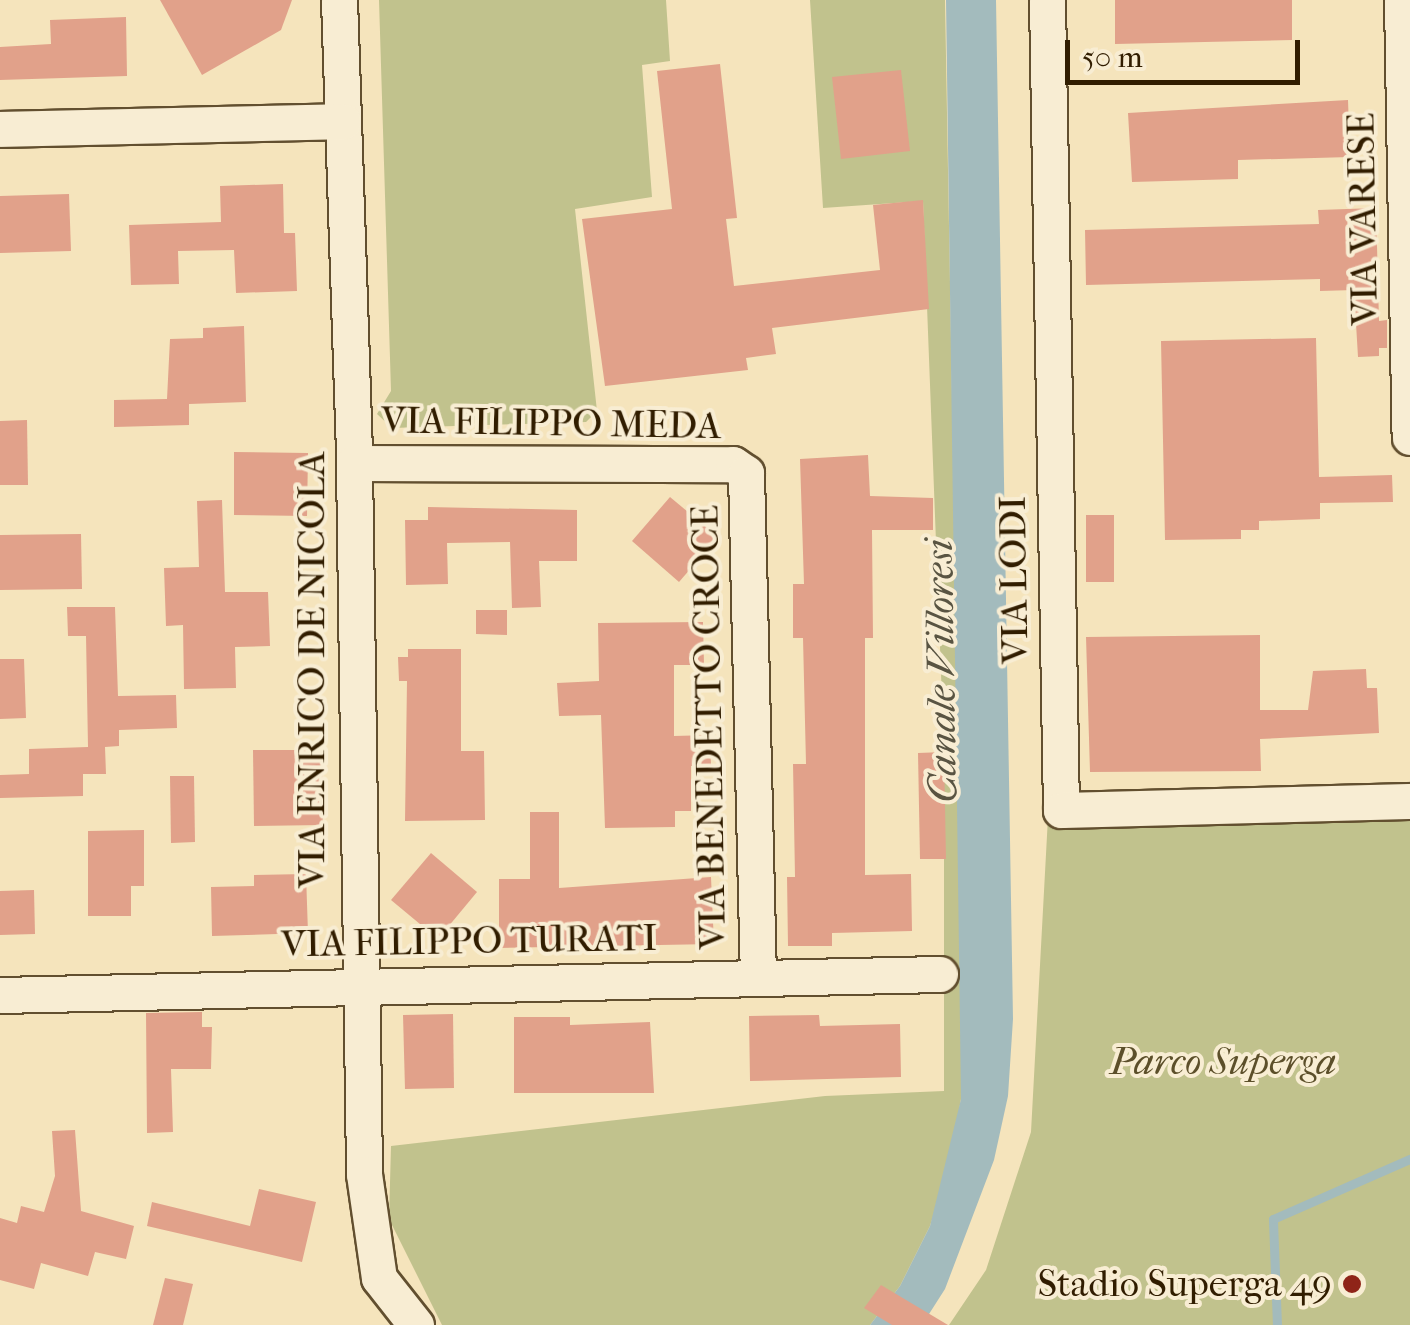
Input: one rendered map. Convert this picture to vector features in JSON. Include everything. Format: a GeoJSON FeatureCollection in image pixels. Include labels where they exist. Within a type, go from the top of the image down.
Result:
{"type":"FeatureCollection","features":[{"type":"Feature","properties":{"kind":"street","name":"VIA ENRICO DE NICOLA"},"geometry":{"type":"LineString","coordinates":[[339,0],[354,463],[358,985],[364,1174],[379,1278],[416,1325]]}},
{"type":"Feature","properties":{"kind":"street","name":"VIA LODI"},"geometry":{"type":"LineString","coordinates":[[1047,0],[1061,810],[1410,801]]}},
{"type":"Feature","properties":{"kind":"street","name":"VIA VARESE"},"geometry":{"type":"LineString","coordinates":[[1402,0],[1410,437]]}},
{"type":"Feature","properties":{"kind":"street"},"geometry":{"type":"LineString","coordinates":[[0,129],[342,121]]}},
{"type":"Feature","properties":{"kind":"street","name":"VIA FILIPPO MEDA"},"geometry":{"type":"LineString","coordinates":[[354,463],[733,464],[746,473]]}},
{"type":"Feature","properties":{"kind":"street","name":"VIA BENEDETTO CROCE"},"geometry":{"type":"LineString","coordinates":[[746,473],[758,978]]}},
{"type":"Feature","properties":{"kind":"street","name":"VIA FILIPPO TURATI"},"geometry":{"type":"LineString","coordinates":[[0,995],[940,974]]}},
{"type":"Feature","properties":{"kind":"green space"},"geometry":{"type":"Polygon","coordinates":[[[379,0],[666,0],[670,61],[642,65],[652,197],[575,209],[597,411],[586,422],[392,428],[377,414],[391,391],[379,0]]]}},
{"type":"Feature","properties":{"kind":"green space"},"geometry":{"type":"Polygon","coordinates":[[[810,0],[945,0],[963,1017],[961,1099],[949,1167],[930,1226],[900,1286],[870,1325],[442,1325],[389,1219],[391,1146],[825,1096],[944,1091],[944,752],[923,201],[823,208],[810,0]]]}},
{"type":"Feature","properties":{"kind":"green space","name":"Parco Superga"},"geometry":{"type":"Polygon","coordinates":[[[1410,812],[1410,1325],[949,1325],[986,1270],[1031,1132],[1048,817],[1410,812]]]}},
{"type":"Feature","properties":{"kind":"water"},"geometry":{"type":"Polygon","coordinates":[[[946,0],[996,0],[1013,1019],[1008,1096],[994,1160],[945,1289],[922,1325],[870,1325],[900,1286],[930,1226],[961,1099],[946,0]]]}},
{"type":"Feature","properties":{"kind":"building"},"geometry":{"type":"Polygon","coordinates":[[[160,0],[292,0],[281,30],[202,75],[160,0]]]}},
{"type":"Feature","properties":{"kind":"building"},"geometry":{"type":"Polygon","coordinates":[[[1115,0],[1292,0],[1292,40],[1115,44],[1115,0]]]}},
{"type":"Feature","properties":{"kind":"building"},"geometry":{"type":"Polygon","coordinates":[[[126,17],[127,76],[0,80],[0,47],[51,44],[50,20],[126,17]]]}},
{"type":"Feature","properties":{"kind":"building"},"geometry":{"type":"Polygon","coordinates":[[[720,64],[737,218],[726,219],[734,286],[880,270],[873,205],[923,200],[929,309],[772,328],[776,354],[746,358],[748,370],[605,386],[582,219],[672,209],[657,71],[720,64]]]}},
{"type":"Feature","properties":{"kind":"building"},"geometry":{"type":"Polygon","coordinates":[[[901,70],[910,151],[841,159],[832,77],[901,70]]]}},
{"type":"Feature","properties":{"kind":"building"},"geometry":{"type":"Polygon","coordinates":[[[1348,100],[1350,157],[1238,160],[1238,179],[1132,182],[1128,113],[1348,100]]]}},
{"type":"Feature","properties":{"kind":"building"},"geometry":{"type":"Polygon","coordinates":[[[283,184],[284,233],[295,233],[297,291],[236,293],[234,250],[178,251],[179,284],[131,285],[129,225],[221,222],[220,186],[283,184]]]}},
{"type":"Feature","properties":{"kind":"building"},"geometry":{"type":"Polygon","coordinates":[[[69,194],[71,251],[0,253],[0,196],[69,194]]]}},
{"type":"Feature","properties":{"kind":"building"},"geometry":{"type":"Polygon","coordinates":[[[1376,208],[1379,321],[1387,320],[1387,348],[1379,348],[1379,356],[1358,357],[1354,290],[1320,291],[1320,279],[1086,285],[1085,230],[1319,224],[1318,210],[1376,208]]]}},
{"type":"Feature","properties":{"kind":"building"},"geometry":{"type":"Polygon","coordinates":[[[244,326],[246,402],[189,404],[189,425],[114,427],[114,400],[167,399],[170,339],[203,338],[203,328],[244,326]]]}},
{"type":"Feature","properties":{"kind":"building"},"geometry":{"type":"Polygon","coordinates":[[[1316,338],[1319,477],[1392,475],[1393,502],[1320,503],[1320,519],[1259,521],[1259,530],[1241,530],[1241,539],[1165,540],[1161,341],[1316,338]]]}},
{"type":"Feature","properties":{"kind":"building"},"geometry":{"type":"Polygon","coordinates":[[[27,420],[28,485],[0,485],[0,421],[27,420]]]}},
{"type":"Feature","properties":{"kind":"building"},"geometry":{"type":"Polygon","coordinates":[[[234,452],[308,453],[307,516],[234,515],[234,452]]]}},
{"type":"Feature","properties":{"kind":"building"},"geometry":{"type":"Polygon","coordinates":[[[868,455],[870,496],[933,498],[933,530],[872,530],[873,638],[865,638],[865,875],[911,874],[912,931],[832,933],[832,946],[788,946],[787,877],[795,877],[793,764],[806,764],[803,638],[793,638],[793,584],[804,584],[800,459],[868,455]]]}},
{"type":"Feature","properties":{"kind":"building"},"geometry":{"type":"Polygon","coordinates":[[[670,497],[718,537],[679,582],[632,541],[670,497]]]}},
{"type":"Feature","properties":{"kind":"building"},"geometry":{"type":"Polygon","coordinates":[[[222,500],[225,592],[268,592],[270,646],[235,647],[236,688],[184,689],[183,625],[166,626],[164,568],[199,567],[197,501],[222,500]]]}},
{"type":"Feature","properties":{"kind":"building"},"geometry":{"type":"Polygon","coordinates":[[[428,507],[577,510],[577,561],[539,561],[541,607],[512,608],[510,542],[447,543],[448,584],[406,585],[405,520],[428,520],[428,507]]]}},
{"type":"Feature","properties":{"kind":"building"},"geometry":{"type":"Polygon","coordinates":[[[1086,515],[1114,515],[1114,582],[1086,582],[1086,515]]]}},
{"type":"Feature","properties":{"kind":"building"},"geometry":{"type":"Polygon","coordinates":[[[81,534],[82,589],[0,590],[0,535],[81,534]]]}},
{"type":"Feature","properties":{"kind":"building"},"geometry":{"type":"Polygon","coordinates":[[[67,607],[115,607],[118,696],[176,695],[177,728],[119,730],[119,746],[105,747],[106,774],[83,774],[83,796],[0,798],[0,775],[29,774],[29,749],[88,747],[86,636],[68,636],[67,607]]]}},
{"type":"Feature","properties":{"kind":"building"},"geometry":{"type":"Polygon","coordinates":[[[476,610],[507,610],[507,635],[476,634],[476,610]]]}},
{"type":"Feature","properties":{"kind":"building"},"geometry":{"type":"Polygon","coordinates":[[[703,622],[704,665],[674,665],[674,736],[710,735],[711,766],[691,766],[691,811],[675,811],[675,827],[605,828],[601,715],[559,716],[557,683],[599,681],[598,623],[703,622]]]}},
{"type":"Feature","properties":{"kind":"building"},"geometry":{"type":"Polygon","coordinates":[[[1260,635],[1260,710],[1308,710],[1313,671],[1366,669],[1367,688],[1377,688],[1379,733],[1260,739],[1261,771],[1090,772],[1086,637],[1260,635]]]}},
{"type":"Feature","properties":{"kind":"building"},"geometry":{"type":"Polygon","coordinates":[[[408,649],[461,649],[461,751],[484,751],[485,820],[405,821],[407,681],[399,681],[398,657],[408,657],[408,649]]]}},
{"type":"Feature","properties":{"kind":"building"},"geometry":{"type":"Polygon","coordinates":[[[0,659],[24,659],[26,718],[0,719],[0,659]]]}},
{"type":"Feature","properties":{"kind":"building"},"geometry":{"type":"Polygon","coordinates":[[[253,750],[322,750],[323,825],[254,826],[253,750]]]}},
{"type":"Feature","properties":{"kind":"building"},"geometry":{"type":"Polygon","coordinates":[[[944,752],[946,859],[920,859],[918,753],[944,752]]]}},
{"type":"Feature","properties":{"kind":"building"},"geometry":{"type":"Polygon","coordinates":[[[170,776],[194,776],[195,842],[171,843],[170,776]]]}},
{"type":"Feature","properties":{"kind":"building"},"geometry":{"type":"Polygon","coordinates":[[[530,812],[559,812],[559,888],[711,877],[714,944],[499,948],[499,879],[530,879],[530,812]]]}},
{"type":"Feature","properties":{"kind":"building"},"geometry":{"type":"Polygon","coordinates":[[[144,830],[144,886],[131,886],[131,916],[88,916],[88,831],[144,830]]]}},
{"type":"Feature","properties":{"kind":"building"},"geometry":{"type":"Polygon","coordinates":[[[431,853],[477,892],[438,939],[391,900],[431,853]]]}},
{"type":"Feature","properties":{"kind":"building"},"geometry":{"type":"Polygon","coordinates":[[[306,874],[308,933],[212,936],[211,887],[254,886],[254,875],[306,874]]]}},
{"type":"Feature","properties":{"kind":"building"},"geometry":{"type":"Polygon","coordinates":[[[34,890],[35,934],[0,935],[0,891],[34,890]]]}},
{"type":"Feature","properties":{"kind":"building"},"geometry":{"type":"Polygon","coordinates":[[[202,1012],[202,1027],[212,1027],[211,1069],[171,1069],[173,1132],[147,1133],[146,1013],[202,1012]]]}},
{"type":"Feature","properties":{"kind":"building"},"geometry":{"type":"Polygon","coordinates":[[[453,1014],[454,1088],[405,1089],[403,1015],[453,1014]]]}},
{"type":"Feature","properties":{"kind":"building"},"geometry":{"type":"Polygon","coordinates":[[[819,1015],[820,1026],[900,1024],[901,1077],[750,1081],[749,1016],[819,1015]]]}},
{"type":"Feature","properties":{"kind":"building"},"geometry":{"type":"Polygon","coordinates":[[[514,1017],[570,1017],[570,1025],[650,1022],[654,1093],[514,1093],[514,1017]]]}},
{"type":"Feature","properties":{"kind":"building"},"geometry":{"type":"Polygon","coordinates":[[[75,1130],[81,1211],[134,1226],[126,1259],[95,1252],[88,1276],[41,1263],[34,1289],[0,1280],[0,1218],[17,1223],[21,1206],[44,1212],[55,1176],[52,1131],[75,1130]]]}},
{"type":"Feature","properties":{"kind":"building"},"geometry":{"type":"Polygon","coordinates":[[[259,1189],[316,1202],[302,1262],[147,1226],[152,1202],[250,1226],[259,1189]]]}},
{"type":"Feature","properties":{"kind":"building"},"geometry":{"type":"Polygon","coordinates":[[[165,1278],[193,1284],[183,1325],[153,1325],[165,1278]]]}},
{"type":"Feature","properties":{"kind":"building"},"geometry":{"type":"Polygon","coordinates":[[[881,1285],[948,1325],[892,1325],[864,1308],[881,1285]]]}},
{"type":"Feature","properties":{"kind":"waterway"},"geometry":{"type":"LineString","coordinates":[[1277,1325],[1273,1219],[1410,1159]]}},
{"type":"Feature","properties":{"kind":"place","name":"Stadio Superga 49"},"geometry":{"type":"Point","coordinates":[1352,1284]}},
{"type":"Feature","properties":{"kind":"water label","name":"Canale Villoresi"},"geometry":{"type":"Point","coordinates":[941,671]}}]}
